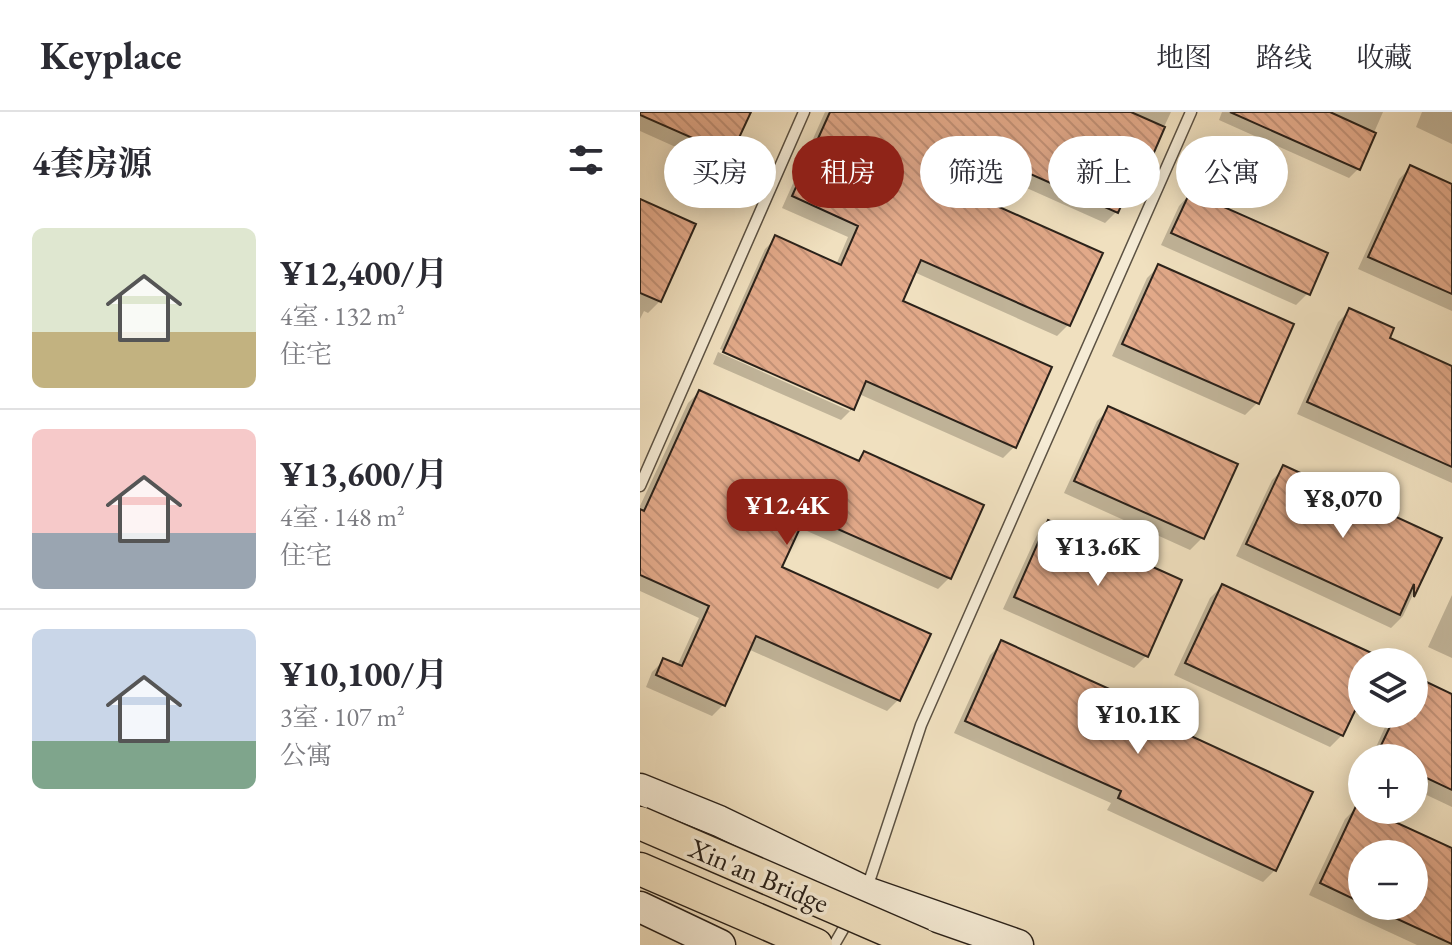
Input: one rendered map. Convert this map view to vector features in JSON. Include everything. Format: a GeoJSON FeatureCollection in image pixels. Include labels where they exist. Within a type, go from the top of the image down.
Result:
{"type":"FeatureCollection","features":[{"type":"Feature","properties":{"kind":"main road"},"geometry":{"type":"LineString","coordinates":[[640,789],[719,821],[866,892],[1018,945]]}},
{"type":"Feature","properties":{"kind":"main road","name":"Xin'an Bridge"},"geometry":{"type":"LineString","coordinates":[[640,823],[922,945]]}},
{"type":"Feature","properties":{"kind":"main road","name":"Xin'an Bridge"},"geometry":{"type":"LineString","coordinates":[[640,869],[816,945]]}},
{"type":"Feature","properties":{"kind":"main road"},"geometry":{"type":"LineString","coordinates":[[640,907],[720,945]]}},
{"type":"Feature","properties":{"kind":"lane"},"geometry":{"type":"LineString","coordinates":[[640,486],[804,112]]}},
{"type":"Feature","properties":{"kind":"lane"},"geometry":{"type":"LineString","coordinates":[[834,945],[866,892],[921,725],[1191,112]]}},
{"type":"Feature","properties":{"kind":"building"},"geometry":{"type":"Polygon","coordinates":[[[640,112],[751,112],[740,136],[688,136],[640,115],[640,112]]]}},
{"type":"Feature","properties":{"kind":"building"},"geometry":{"type":"Polygon","coordinates":[[[830,112],[1131,112],[1165,127],[1160,139],[1160,136],[1048,136],[1048,182],[1032,175],[1032,136],[920,136],[920,208],[1001,208],[1103,253],[1070,326],[921,260],[903,301],[1052,367],[1016,448],[866,381],[854,410],[723,352],[775,235],[841,265],[858,226],[818,208],[904,208],[904,136],[819,136],[830,112]]]}},
{"type":"Feature","properties":{"kind":"building"},"geometry":{"type":"Polygon","coordinates":[[[1230,112],[1330,112],[1376,133],[1360,170],[1230,112]]]}},
{"type":"Feature","properties":{"kind":"building"},"geometry":{"type":"Polygon","coordinates":[[[1410,165],[1452,184],[1452,294],[1368,257],[1410,165]]]}},
{"type":"Feature","properties":{"kind":"building"},"geometry":{"type":"Polygon","coordinates":[[[640,199],[696,224],[661,302],[640,293],[640,199]]]}},
{"type":"Feature","properties":{"kind":"building"},"geometry":{"type":"Polygon","coordinates":[[[1183,208],[1226,208],[1328,253],[1310,295],[1171,233],[1183,208]]]}},
{"type":"Feature","properties":{"kind":"building"},"geometry":{"type":"Polygon","coordinates":[[[1158,264],[1294,324],[1259,404],[1122,344],[1158,264]]]}},
{"type":"Feature","properties":{"kind":"building"},"geometry":{"type":"Polygon","coordinates":[[[1349,308],[1394,328],[1390,338],[1452,366],[1452,467],[1307,402],[1349,308]]]}},
{"type":"Feature","properties":{"kind":"building"},"geometry":{"type":"Polygon","coordinates":[[[699,390],[859,461],[864,451],[984,505],[951,579],[806,515],[782,567],[931,634],[900,701],[756,636],[725,706],[656,675],[663,658],[682,666],[709,606],[640,575],[640,509],[644,511],[699,390]]]}},
{"type":"Feature","properties":{"kind":"building"},"geometry":{"type":"Polygon","coordinates":[[[1108,406],[1238,464],[1204,539],[1074,481],[1108,406]]]}},
{"type":"Feature","properties":{"kind":"building"},"geometry":{"type":"Polygon","coordinates":[[[1283,465],[1442,538],[1414,597],[1414,584],[1400,615],[1246,544],[1283,465]]]}},
{"type":"Feature","properties":{"kind":"building"},"geometry":{"type":"Polygon","coordinates":[[[1048,520],[1182,580],[1148,657],[1014,597],[1048,520]]]}},
{"type":"Feature","properties":{"kind":"building"},"geometry":{"type":"Polygon","coordinates":[[[1222,584],[1361,648],[1348,648],[1348,725],[1343,736],[1185,663],[1222,584]]]}},
{"type":"Feature","properties":{"kind":"building"},"geometry":{"type":"Polygon","coordinates":[[[1001,640],[1136,701],[1132,709],[1313,792],[1276,871],[1118,798],[1121,791],[965,721],[1001,640]]]}},
{"type":"Feature","properties":{"kind":"building"},"geometry":{"type":"Polygon","coordinates":[[[1428,683],[1452,694],[1452,790],[1428,779],[1428,744],[1382,744],[1389,728],[1428,728],[1428,683]]]}},
{"type":"Feature","properties":{"kind":"building"},"geometry":{"type":"Polygon","coordinates":[[[1348,823],[1400,824],[1452,848],[1452,944],[1400,920],[1428,920],[1428,840],[1348,840],[1348,896],[1320,883],[1348,823]]]}}]}
